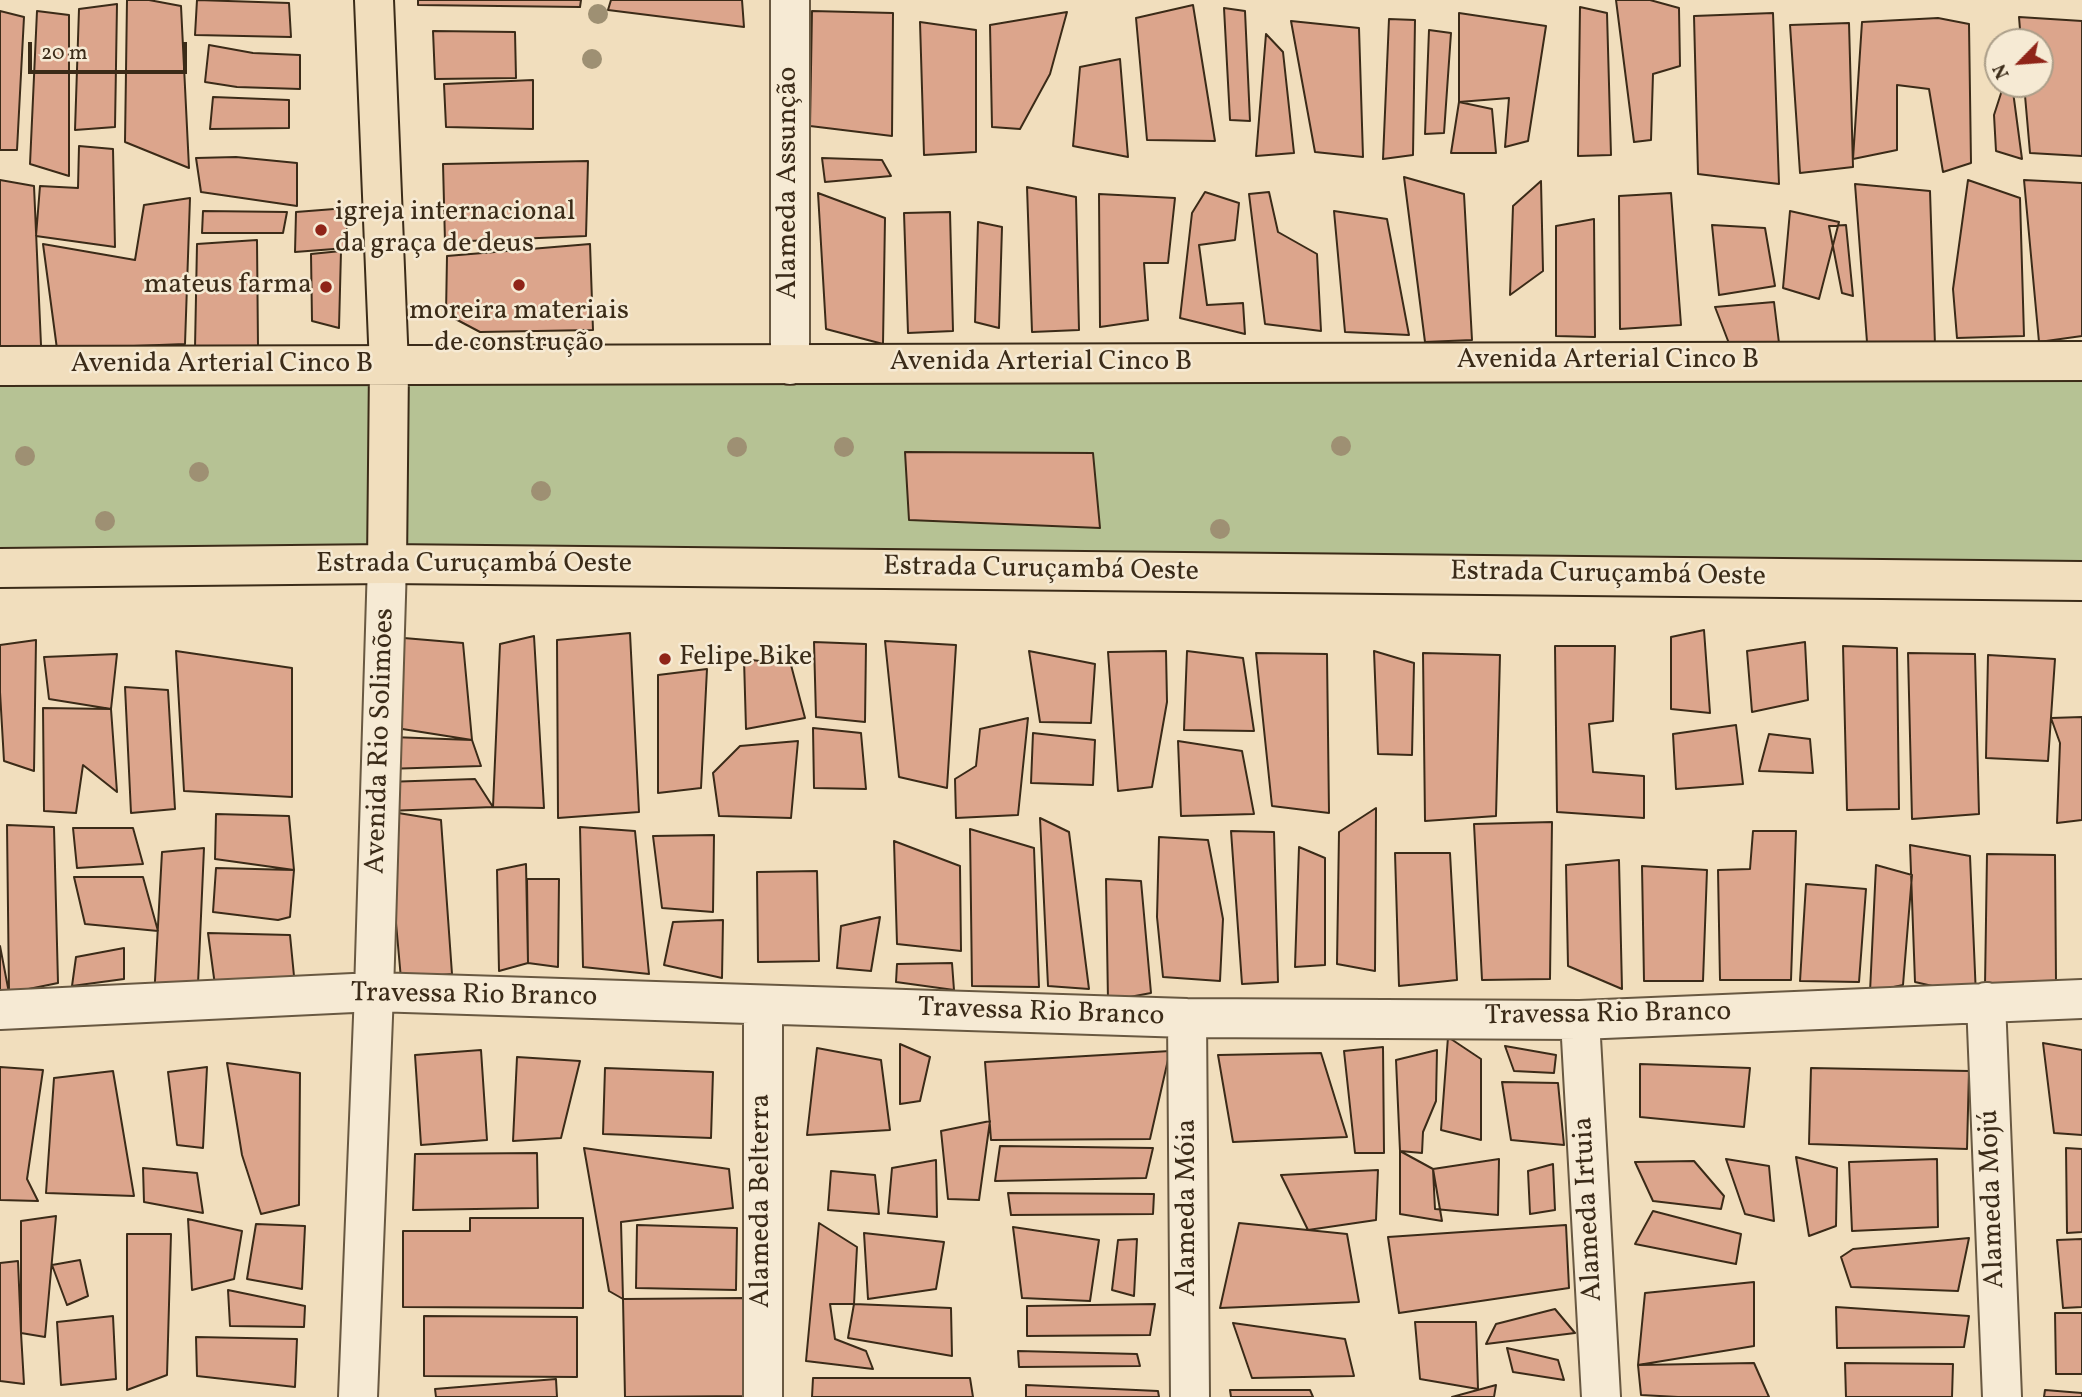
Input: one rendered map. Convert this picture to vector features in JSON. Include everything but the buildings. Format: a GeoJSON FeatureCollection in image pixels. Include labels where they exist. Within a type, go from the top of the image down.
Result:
{"type":"FeatureCollection","features":[{"type":"Feature","properties":{"kind":"main road","name":"Avenida Rio Solimões"},"geometry":{"type":"LineString","coordinates":[[374,0],[388,366],[387,564]]}},
{"type":"Feature","properties":{"kind":"main road","name":"Avenida Arterial Cinco B"},"geometry":{"type":"LineString","coordinates":[[0,366],[2082,361]]}},
{"type":"Feature","properties":{"kind":"main road","name":"Estrada Curuçambá Oeste"},"geometry":{"type":"LineString","coordinates":[[0,568],[387,564],[2082,581]]}},
{"type":"Feature","properties":{"kind":"street","name":"Alameda Assunção"},"geometry":{"type":"LineString","coordinates":[[790,0],[790,365]]}},
{"type":"Feature","properties":{"kind":"street","name":"Avenida Rio Solimões"},"geometry":{"type":"LineString","coordinates":[[358,1397],[387,564]]}},
{"type":"Feature","properties":{"kind":"street","name":"Travessa Rio Branco"},"geometry":{"type":"LineString","coordinates":[[0,1010],[374,992],[1187,1018],[1580,1020],[2082,999]]}},
{"type":"Feature","properties":{"kind":"street","name":"Alameda Mojú"},"geometry":{"type":"LineString","coordinates":[[1986,1002],[2003,1397]]}},
{"type":"Feature","properties":{"kind":"street","name":"Alameda Belterra"},"geometry":{"type":"LineString","coordinates":[[763,1005],[763,1397]]}},
{"type":"Feature","properties":{"kind":"street","name":"Alameda Móia"},"geometry":{"type":"LineString","coordinates":[[1187,1018],[1190,1397]]}},
{"type":"Feature","properties":{"kind":"street","name":"Alameda Irtuia"},"geometry":{"type":"LineString","coordinates":[[1580,1020],[1601,1397]]}},
{"type":"Feature","properties":{"kind":"green space"},"geometry":{"type":"Polygon","coordinates":[[[2082,361],[2082,581],[0,566],[0,370],[2082,361]]]}},
{"type":"Feature","properties":{"kind":"place","name":"igreja internacional da graça de deus"},"geometry":{"type":"Point","coordinates":[321,230]}},
{"type":"Feature","properties":{"kind":"place","name":"moreira materiais de construção"},"geometry":{"type":"Point","coordinates":[519,285]}},
{"type":"Feature","properties":{"kind":"place","name":"mateus farma"},"geometry":{"type":"Point","coordinates":[326,287]}},
{"type":"Feature","properties":{"kind":"place","name":"Felipe Bike"},"geometry":{"type":"Point","coordinates":[665,659]}}]}
